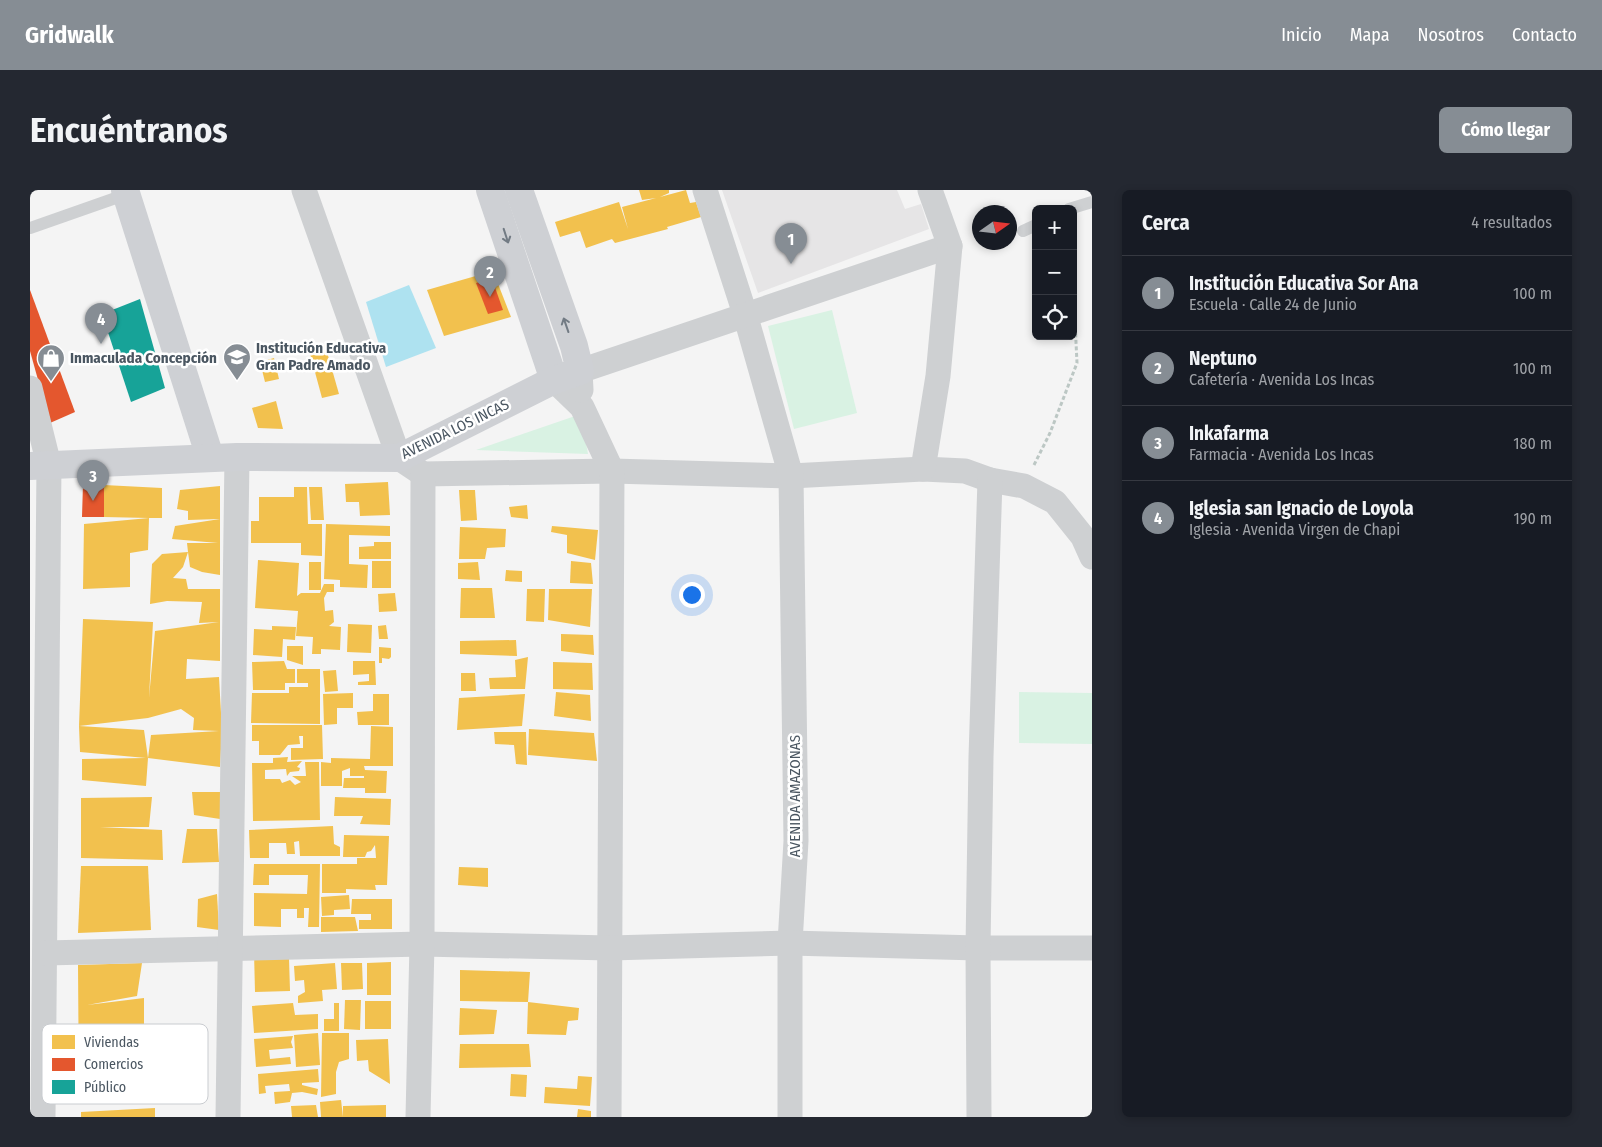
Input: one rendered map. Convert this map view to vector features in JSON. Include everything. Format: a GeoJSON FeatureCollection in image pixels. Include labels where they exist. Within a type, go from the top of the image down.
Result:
{"type":"FeatureCollection","features":[{"type":"Feature","properties":{"kind":"main road"},"geometry":{"type":"LineString","coordinates":[[490,190],[554,380]]}},
{"type":"Feature","properties":{"kind":"main road"},"geometry":{"type":"LineString","coordinates":[[519,190],[574,346],[580,371]]}},
{"type":"Feature","properties":{"kind":"main road"},"geometry":{"type":"LineString","coordinates":[[126,192],[210,457]]}},
{"type":"Feature","properties":{"kind":"main road","name":"AVENIDA LOS INCAS"},"geometry":{"type":"LineString","coordinates":[[39,466],[210,457],[399,458],[554,380],[580,371]]}},
{"type":"Feature","properties":{"kind":"street"},"geometry":{"type":"LineString","coordinates":[[304,190],[399,458],[423,474],[612,471],[791,476],[923,469],[965,471],[990,480],[1024,486],[1055,502],[1089,543]]}},
{"type":"Feature","properties":{"kind":"street","name":"AVENIDA AMAZONAS"},"geometry":{"type":"LineString","coordinates":[[706,190],[745,314],[791,476],[796,841],[790,943],[790,1117]]}},
{"type":"Feature","properties":{"kind":"street"},"geometry":{"type":"LineString","coordinates":[[923,469],[938,376],[950,246],[930,190]]}},
{"type":"Feature","properties":{"kind":"street"},"geometry":{"type":"LineString","coordinates":[[582,407],[580,371],[950,246]]}},
{"type":"Feature","properties":{"kind":"street"},"geometry":{"type":"LineString","coordinates":[[554,380],[582,407],[612,471],[610,1117]]}},
{"type":"Feature","properties":{"kind":"street"},"geometry":{"type":"LineString","coordinates":[[30,388],[39,466],[45,953],[37,1033],[42,1103]]}},
{"type":"Feature","properties":{"kind":"street"},"geometry":{"type":"LineString","coordinates":[[228,1117],[237,457]]}},
{"type":"Feature","properties":{"kind":"street"},"geometry":{"type":"LineString","coordinates":[[418,1117],[422,944],[423,474]]}},
{"type":"Feature","properties":{"kind":"street"},"geometry":{"type":"LineString","coordinates":[[979,1117],[978,948],[981,757],[990,480]]}},
{"type":"Feature","properties":{"kind":"street"},"geometry":{"type":"LineString","coordinates":[[45,953],[422,944],[610,948],[790,943],[978,948],[1092,948]]}},
{"type":"Feature","properties":{"kind":"street"},"geometry":{"type":"LineString","coordinates":[[42,1104],[43,1117]]}},
{"type":"Feature","properties":{"kind":"lane"},"geometry":{"type":"LineString","coordinates":[[30,228],[126,192]]}},
{"type":"Feature","properties":{"kind":"lane"},"geometry":{"type":"LineString","coordinates":[[1077,206],[1092,202]]}},
{"type":"Feature","properties":{"kind":"lane"},"geometry":{"type":"LineString","coordinates":[[1023,231],[1032,227]]}},
{"type":"Feature","properties":{"kind":"path"},"geometry":{"type":"LineString","coordinates":[[1024,486],[1050,433],[1077,363],[1074,295]]}},
{"type":"Feature","properties":{"kind":"shaded area"},"geometry":{"type":"Polygon","coordinates":[[[722,190],[897,190],[905,209],[921,204],[929,229],[758,293],[722,190]]]}},
{"type":"Feature","properties":{"kind":"green space"},"geometry":{"type":"Polygon","coordinates":[[[832,310],[857,413],[794,429],[768,326],[832,310]]]}},
{"type":"Feature","properties":{"kind":"green space"},"geometry":{"type":"Polygon","coordinates":[[[581,414],[588,454],[476,450],[581,414]]]}},
{"type":"Feature","properties":{"kind":"green space"},"geometry":{"type":"Polygon","coordinates":[[[1019,692],[1092,693],[1092,744],[1019,743],[1019,692]]]}},
{"type":"Feature","properties":{"kind":"water"},"geometry":{"type":"Polygon","coordinates":[[[409,285],[436,348],[386,367],[366,302],[409,285]]]}},
{"type":"Feature","properties":{"kind":"building: Viviendas"},"geometry":{"type":"Polygon","coordinates":[[[639,190],[669,190],[669,193],[660,197],[686,190],[690,203],[696,202],[701,217],[667,227],[668,229],[615,243],[612,239],[586,248],[580,231],[560,237],[555,222],[619,202],[628,229],[622,207],[656,198],[642,200],[639,190]]]}},
{"type":"Feature","properties":{"kind":"building: Viviendas"},"geometry":{"type":"Polygon","coordinates":[[[493,271],[511,317],[444,336],[427,290],[493,271]]]}},
{"type":"Feature","properties":{"kind":"building: Viviendas"},"geometry":{"type":"Polygon","coordinates":[[[325,345],[339,394],[322,398],[309,350],[325,345]]]}},
{"type":"Feature","properties":{"kind":"building: Viviendas"},"geometry":{"type":"Polygon","coordinates":[[[274,358],[279,379],[265,382],[260,362],[274,358]]]}},
{"type":"Feature","properties":{"kind":"building: Viviendas"},"geometry":{"type":"Polygon","coordinates":[[[276,401],[283,429],[258,428],[252,408],[276,401]]]}},
{"type":"Feature","properties":{"kind":"building: Viviendas"},"geometry":{"type":"Polygon","coordinates":[[[388,482],[390,515],[360,516],[359,502],[346,502],[345,484],[388,482]]]}},
{"type":"Feature","properties":{"kind":"building: Viviendas"},"geometry":{"type":"Polygon","coordinates":[[[104,485],[162,488],[162,518],[104,517],[104,485]]]}},
{"type":"Feature","properties":{"kind":"building: Viviendas"},"geometry":{"type":"Polygon","coordinates":[[[220,486],[220,519],[188,520],[188,511],[177,509],[180,490],[220,486]]]}},
{"type":"Feature","properties":{"kind":"building: Viviendas"},"geometry":{"type":"Polygon","coordinates":[[[294,487],[307,487],[308,524],[322,524],[322,556],[301,555],[301,543],[251,543],[251,521],[259,521],[259,497],[294,497],[294,487]]]}},
{"type":"Feature","properties":{"kind":"building: Viviendas"},"geometry":{"type":"Polygon","coordinates":[[[309,487],[322,487],[324,520],[311,520],[309,487]]]}},
{"type":"Feature","properties":{"kind":"building: Viviendas"},"geometry":{"type":"Polygon","coordinates":[[[459,490],[475,490],[477,520],[461,521],[459,490]]]}},
{"type":"Feature","properties":{"kind":"building: Viviendas"},"geometry":{"type":"Polygon","coordinates":[[[527,505],[528,519],[511,517],[509,507],[527,505]]]}},
{"type":"Feature","properties":{"kind":"building: Viviendas"},"geometry":{"type":"Polygon","coordinates":[[[149,518],[148,550],[130,553],[130,587],[83,589],[84,524],[149,518]]]}},
{"type":"Feature","properties":{"kind":"building: Viviendas"},"geometry":{"type":"Polygon","coordinates":[[[220,519],[220,575],[202,572],[190,567],[187,543],[218,543],[172,539],[175,526],[220,519]]]}},
{"type":"Feature","properties":{"kind":"building: Viviendas"},"geometry":{"type":"Polygon","coordinates":[[[326,524],[390,526],[390,536],[349,535],[349,564],[368,565],[367,588],[340,587],[340,580],[324,579],[326,524]]]}},
{"type":"Feature","properties":{"kind":"building: Viviendas"},"geometry":{"type":"Polygon","coordinates":[[[552,526],[598,530],[595,560],[567,553],[567,535],[551,532],[552,526]]]}},
{"type":"Feature","properties":{"kind":"building: Viviendas"},"geometry":{"type":"Polygon","coordinates":[[[460,527],[506,529],[505,547],[487,548],[485,559],[459,559],[460,527]]]}},
{"type":"Feature","properties":{"kind":"building: Viviendas"},"geometry":{"type":"Polygon","coordinates":[[[374,542],[391,542],[391,559],[359,559],[359,547],[374,546],[374,542]]]}},
{"type":"Feature","properties":{"kind":"building: Viviendas"},"geometry":{"type":"Polygon","coordinates":[[[188,552],[183,567],[173,578],[186,579],[188,589],[220,589],[220,661],[187,659],[186,679],[219,677],[222,731],[220,767],[148,758],[151,735],[219,731],[193,730],[194,718],[181,709],[148,718],[79,726],[83,619],[153,622],[149,698],[155,631],[219,622],[199,623],[202,602],[167,601],[150,604],[152,564],[162,554],[188,552]]]}},
{"type":"Feature","properties":{"kind":"building: Viviendas"},"geometry":{"type":"Polygon","coordinates":[[[258,560],[299,563],[297,596],[301,593],[320,593],[324,584],[334,584],[334,592],[327,592],[324,598],[325,611],[333,610],[334,622],[329,626],[341,627],[340,650],[321,649],[321,654],[312,654],[313,637],[296,636],[298,611],[255,608],[258,560]]]}},
{"type":"Feature","properties":{"kind":"building: Viviendas"},"geometry":{"type":"Polygon","coordinates":[[[372,561],[391,561],[391,588],[372,588],[372,561]]]}},
{"type":"Feature","properties":{"kind":"building: Viviendas"},"geometry":{"type":"Polygon","coordinates":[[[571,561],[591,563],[593,584],[570,583],[571,561]]]}},
{"type":"Feature","properties":{"kind":"building: Viviendas"},"geometry":{"type":"Polygon","coordinates":[[[309,562],[321,562],[321,590],[309,590],[309,562]]]}},
{"type":"Feature","properties":{"kind":"building: Viviendas"},"geometry":{"type":"Polygon","coordinates":[[[478,562],[480,580],[458,579],[458,563],[478,562]]]}},
{"type":"Feature","properties":{"kind":"building: Viviendas"},"geometry":{"type":"Polygon","coordinates":[[[506,570],[522,571],[522,582],[505,581],[506,570]]]}},
{"type":"Feature","properties":{"kind":"building: Viviendas"},"geometry":{"type":"Polygon","coordinates":[[[461,588],[492,588],[495,618],[460,618],[461,588]]]}},
{"type":"Feature","properties":{"kind":"building: Viviendas"},"geometry":{"type":"Polygon","coordinates":[[[527,589],[545,589],[544,622],[526,621],[527,589]]]}},
{"type":"Feature","properties":{"kind":"building: Viviendas"},"geometry":{"type":"Polygon","coordinates":[[[549,589],[592,589],[590,627],[548,620],[549,589]]]}},
{"type":"Feature","properties":{"kind":"building: Viviendas"},"geometry":{"type":"Polygon","coordinates":[[[395,593],[397,611],[379,612],[378,594],[395,593]]]}},
{"type":"Feature","properties":{"kind":"building: Viviendas"},"geometry":{"type":"Polygon","coordinates":[[[348,624],[372,625],[371,653],[347,652],[348,624]]]}},
{"type":"Feature","properties":{"kind":"building: Viviendas"},"geometry":{"type":"Polygon","coordinates":[[[386,625],[388,639],[379,639],[378,626],[386,625]]]}},
{"type":"Feature","properties":{"kind":"building: Viviendas"},"geometry":{"type":"Polygon","coordinates":[[[272,626],[296,627],[295,640],[283,639],[282,657],[253,655],[254,629],[272,630],[272,626]]]}},
{"type":"Feature","properties":{"kind":"building: Viviendas"},"geometry":{"type":"Polygon","coordinates":[[[561,634],[593,635],[594,655],[561,651],[561,634]]]}},
{"type":"Feature","properties":{"kind":"building: Viviendas"},"geometry":{"type":"Polygon","coordinates":[[[516,640],[517,656],[460,654],[460,641],[516,640]]]}},
{"type":"Feature","properties":{"kind":"building: Viviendas"},"geometry":{"type":"Polygon","coordinates":[[[287,646],[303,646],[303,665],[287,660],[287,646]]]}},
{"type":"Feature","properties":{"kind":"building: Viviendas"},"geometry":{"type":"Polygon","coordinates":[[[379,647],[391,648],[391,657],[389,659],[382,658],[382,663],[379,663],[379,647]]]}},
{"type":"Feature","properties":{"kind":"building: Viviendas"},"geometry":{"type":"Polygon","coordinates":[[[528,657],[525,689],[490,689],[489,678],[516,677],[515,660],[528,657]]]}},
{"type":"Feature","properties":{"kind":"building: Viviendas"},"geometry":{"type":"Polygon","coordinates":[[[284,661],[287,669],[295,669],[295,683],[285,683],[285,690],[253,690],[252,662],[284,661]]]}},
{"type":"Feature","properties":{"kind":"building: Viviendas"},"geometry":{"type":"Polygon","coordinates":[[[353,661],[375,661],[376,685],[358,685],[358,682],[369,681],[369,674],[353,675],[353,661]]]}},
{"type":"Feature","properties":{"kind":"building: Viviendas"},"geometry":{"type":"Polygon","coordinates":[[[553,662],[592,663],[593,690],[553,689],[553,662]]]}},
{"type":"Feature","properties":{"kind":"building: Viviendas"},"geometry":{"type":"Polygon","coordinates":[[[297,669],[320,669],[320,724],[251,723],[252,693],[289,693],[289,687],[308,687],[308,683],[297,683],[297,669]]]}},
{"type":"Feature","properties":{"kind":"building: Viviendas"},"geometry":{"type":"Polygon","coordinates":[[[336,670],[338,691],[325,692],[323,671],[336,670]]]}},
{"type":"Feature","properties":{"kind":"building: Viviendas"},"geometry":{"type":"Polygon","coordinates":[[[461,673],[475,673],[476,691],[461,691],[461,673]]]}},
{"type":"Feature","properties":{"kind":"building: Viviendas"},"geometry":{"type":"Polygon","coordinates":[[[556,692],[590,695],[591,721],[554,716],[556,692]]]}},
{"type":"Feature","properties":{"kind":"building: Viviendas"},"geometry":{"type":"Polygon","coordinates":[[[353,693],[353,708],[337,708],[337,724],[324,725],[323,694],[353,693]]]}},
{"type":"Feature","properties":{"kind":"building: Viviendas"},"geometry":{"type":"Polygon","coordinates":[[[373,694],[389,694],[389,725],[358,725],[357,712],[373,711],[373,694]]]}},
{"type":"Feature","properties":{"kind":"building: Viviendas"},"geometry":{"type":"Polygon","coordinates":[[[525,694],[522,726],[457,730],[459,698],[525,694]]]}},
{"type":"Feature","properties":{"kind":"building: Viviendas"},"geometry":{"type":"Polygon","coordinates":[[[252,725],[322,725],[323,759],[291,760],[291,748],[303,748],[303,736],[299,736],[300,744],[288,745],[280,755],[259,755],[259,741],[252,741],[252,725]]]}},
{"type":"Feature","properties":{"kind":"building: Viviendas"},"geometry":{"type":"Polygon","coordinates":[[[79,726],[144,730],[148,758],[146,786],[82,780],[82,759],[146,758],[80,752],[79,726]]]}},
{"type":"Feature","properties":{"kind":"building: Viviendas"},"geometry":{"type":"Polygon","coordinates":[[[371,726],[393,727],[393,766],[364,766],[365,770],[387,771],[386,793],[365,793],[365,788],[343,788],[344,778],[364,778],[364,776],[350,776],[350,768],[342,771],[342,786],[321,786],[321,762],[331,763],[331,758],[370,759],[371,726]]]}},
{"type":"Feature","properties":{"kind":"building: Viviendas"},"geometry":{"type":"Polygon","coordinates":[[[529,729],[594,733],[597,761],[528,755],[529,729]]]}},
{"type":"Feature","properties":{"kind":"building: Viviendas"},"geometry":{"type":"Polygon","coordinates":[[[494,732],[526,732],[527,765],[516,764],[514,745],[495,744],[494,732]]]}},
{"type":"Feature","properties":{"kind":"building: Viviendas"},"geometry":{"type":"Polygon","coordinates":[[[288,757],[287,762],[302,761],[297,767],[300,768],[299,771],[290,772],[287,776],[286,769],[265,770],[265,779],[280,779],[282,783],[290,780],[295,785],[301,782],[292,776],[306,776],[305,762],[319,762],[320,820],[253,821],[252,763],[273,763],[273,758],[288,757]]]}},
{"type":"Feature","properties":{"kind":"building: Viviendas"},"geometry":{"type":"Polygon","coordinates":[[[192,792],[222,792],[220,819],[194,815],[192,792]]]}},
{"type":"Feature","properties":{"kind":"building: Viviendas"},"geometry":{"type":"Polygon","coordinates":[[[152,797],[149,827],[100,827],[162,830],[163,860],[81,858],[81,798],[152,797]]]}},
{"type":"Feature","properties":{"kind":"building: Viviendas"},"geometry":{"type":"Polygon","coordinates":[[[335,797],[391,799],[390,825],[360,824],[363,816],[334,816],[335,797]]]}},
{"type":"Feature","properties":{"kind":"building: Viviendas"},"geometry":{"type":"Polygon","coordinates":[[[333,826],[334,844],[340,847],[340,856],[300,856],[299,841],[294,842],[295,854],[287,854],[286,843],[269,843],[269,858],[250,858],[249,830],[333,826]]]}},
{"type":"Feature","properties":{"kind":"building: Viviendas"},"geometry":{"type":"Polygon","coordinates":[[[187,829],[217,829],[219,862],[182,863],[187,829]]]}},
{"type":"Feature","properties":{"kind":"building: Viviendas"},"geometry":{"type":"Polygon","coordinates":[[[344,835],[389,836],[387,885],[375,885],[376,890],[346,889],[346,893],[322,893],[322,864],[357,864],[357,858],[376,858],[375,845],[371,851],[367,852],[365,857],[343,857],[344,835]]]}},
{"type":"Feature","properties":{"kind":"building: Viviendas"},"geometry":{"type":"Polygon","coordinates":[[[254,864],[320,864],[319,927],[308,927],[309,908],[304,908],[304,918],[297,918],[297,909],[281,909],[281,927],[254,926],[254,893],[307,894],[308,875],[269,875],[269,885],[253,885],[254,864]]]}},
{"type":"Feature","properties":{"kind":"building: Viviendas"},"geometry":{"type":"Polygon","coordinates":[[[81,866],[148,866],[151,930],[78,933],[81,866]]]}},
{"type":"Feature","properties":{"kind":"building: Viviendas"},"geometry":{"type":"Polygon","coordinates":[[[459,867],[488,868],[488,887],[458,885],[459,867]]]}},
{"type":"Feature","properties":{"kind":"building: Viviendas"},"geometry":{"type":"Polygon","coordinates":[[[217,894],[219,930],[197,927],[198,899],[217,894]]]}},
{"type":"Feature","properties":{"kind":"building: Viviendas"},"geometry":{"type":"Polygon","coordinates":[[[349,895],[350,909],[334,910],[334,915],[322,916],[321,897],[349,895]]]}},
{"type":"Feature","properties":{"kind":"building: Viviendas"},"geometry":{"type":"Polygon","coordinates":[[[352,899],[392,899],[392,929],[359,929],[359,920],[371,920],[371,914],[351,914],[352,899]]]}},
{"type":"Feature","properties":{"kind":"building: Viviendas"},"geometry":{"type":"Polygon","coordinates":[[[321,917],[355,917],[358,931],[321,932],[321,917]]]}},
{"type":"Feature","properties":{"kind":"building: Viviendas"},"geometry":{"type":"Polygon","coordinates":[[[254,952],[289,959],[290,991],[255,992],[254,952]]]}},
{"type":"Feature","properties":{"kind":"building: Viviendas"},"geometry":{"type":"Polygon","coordinates":[[[391,962],[391,995],[367,995],[367,963],[391,962]]]}},
{"type":"Feature","properties":{"kind":"building: Viviendas"},"geometry":{"type":"Polygon","coordinates":[[[142,963],[137,996],[87,1005],[144,998],[144,1024],[78,1024],[78,965],[142,963]]]}},
{"type":"Feature","properties":{"kind":"building: Viviendas"},"geometry":{"type":"Polygon","coordinates":[[[335,963],[337,989],[322,990],[323,1001],[298,1003],[298,996],[305,992],[304,980],[295,981],[294,966],[335,963]]]}},
{"type":"Feature","properties":{"kind":"building: Viviendas"},"geometry":{"type":"Polygon","coordinates":[[[341,963],[362,963],[363,989],[342,990],[341,963]]]}},
{"type":"Feature","properties":{"kind":"building: Viviendas"},"geometry":{"type":"Polygon","coordinates":[[[460,970],[530,972],[528,1002],[460,1001],[460,970]]]}},
{"type":"Feature","properties":{"kind":"building: Viviendas"},"geometry":{"type":"Polygon","coordinates":[[[345,1000],[361,1000],[360,1030],[344,1029],[345,1000]]]}},
{"type":"Feature","properties":{"kind":"building: Viviendas"},"geometry":{"type":"Polygon","coordinates":[[[365,1001],[391,1001],[391,1029],[365,1029],[365,1001]]]}},
{"type":"Feature","properties":{"kind":"building: Viviendas"},"geometry":{"type":"Polygon","coordinates":[[[528,1002],[579,1008],[578,1020],[568,1021],[566,1035],[527,1034],[528,1002]]]}},
{"type":"Feature","properties":{"kind":"building: Viviendas"},"geometry":{"type":"Polygon","coordinates":[[[293,1003],[295,1015],[318,1014],[318,1029],[254,1033],[252,1006],[293,1003]]]}},
{"type":"Feature","properties":{"kind":"building: Viviendas"},"geometry":{"type":"Polygon","coordinates":[[[334,1003],[339,1003],[339,1031],[324,1031],[324,1019],[334,1019],[334,1003]]]}},
{"type":"Feature","properties":{"kind":"building: Viviendas"},"geometry":{"type":"Polygon","coordinates":[[[460,1008],[497,1010],[494,1034],[459,1035],[460,1008]]]}},
{"type":"Feature","properties":{"kind":"building: Viviendas"},"geometry":{"type":"Polygon","coordinates":[[[318,1033],[320,1065],[296,1067],[294,1035],[318,1033]]]}},
{"type":"Feature","properties":{"kind":"building: Viviendas"},"geometry":{"type":"Polygon","coordinates":[[[322,1033],[349,1033],[349,1059],[339,1062],[336,1072],[336,1094],[321,1097],[322,1033]]]}},
{"type":"Feature","properties":{"kind":"building: Viviendas"},"geometry":{"type":"Polygon","coordinates":[[[293,1036],[291,1042],[293,1048],[269,1050],[270,1059],[290,1057],[291,1064],[256,1067],[254,1039],[293,1036]]]}},
{"type":"Feature","properties":{"kind":"building: Viviendas"},"geometry":{"type":"Polygon","coordinates":[[[388,1039],[390,1084],[369,1071],[368,1060],[357,1061],[356,1040],[388,1039]]]}},
{"type":"Feature","properties":{"kind":"building: Viviendas"},"geometry":{"type":"Polygon","coordinates":[[[460,1044],[529,1044],[531,1067],[459,1068],[460,1044]]]}},
{"type":"Feature","properties":{"kind":"building: Viviendas"},"geometry":{"type":"Polygon","coordinates":[[[318,1069],[319,1082],[302,1083],[302,1085],[318,1089],[317,1095],[302,1092],[292,1093],[290,1102],[275,1104],[274,1092],[290,1091],[289,1084],[265,1086],[266,1093],[259,1094],[258,1074],[318,1069]]]}},
{"type":"Feature","properties":{"kind":"building: Viviendas"},"geometry":{"type":"Polygon","coordinates":[[[511,1074],[527,1075],[526,1097],[510,1096],[511,1074]]]}},
{"type":"Feature","properties":{"kind":"building: Viviendas"},"geometry":{"type":"Polygon","coordinates":[[[578,1076],[592,1077],[590,1106],[544,1103],[545,1087],[577,1089],[578,1076]]]}},
{"type":"Feature","properties":{"kind":"building: Viviendas"},"geometry":{"type":"Polygon","coordinates":[[[341,1100],[343,1117],[321,1117],[320,1102],[341,1100]]]}},
{"type":"Feature","properties":{"kind":"building: Viviendas"},"geometry":{"type":"Polygon","coordinates":[[[316,1105],[318,1117],[292,1117],[291,1106],[316,1105]]]}},
{"type":"Feature","properties":{"kind":"building: Viviendas"},"geometry":{"type":"Polygon","coordinates":[[[386,1105],[386,1117],[343,1117],[343,1106],[386,1105]]]}},
{"type":"Feature","properties":{"kind":"building: Viviendas"},"geometry":{"type":"Polygon","coordinates":[[[155,1108],[155,1117],[81,1117],[81,1112],[155,1108]]]}},
{"type":"Feature","properties":{"kind":"building: Viviendas"},"geometry":{"type":"Polygon","coordinates":[[[578,1109],[591,1111],[591,1117],[577,1117],[578,1109]]]}},
{"type":"Feature","properties":{"kind":"building: Comercios"},"geometry":{"type":"Polygon","coordinates":[[[492,279],[503,310],[488,314],[476,283],[492,279]]]}},
{"type":"Feature","properties":{"kind":"building: Comercios","name":"Inmaculada Concepción"},"geometry":{"type":"Polygon","coordinates":[[[30,290],[75,412],[50,423],[30,351],[30,290]]]}},
{"type":"Feature","properties":{"kind":"building: Comercios"},"geometry":{"type":"Polygon","coordinates":[[[83,484],[104,485],[104,517],[82,517],[83,484]]]}},
{"type":"Feature","properties":{"kind":"building: Público"},"geometry":{"type":"Polygon","coordinates":[[[140,299],[165,388],[131,402],[102,314],[140,299]]]}},
{"type":"Feature","properties":{"kind":"place","name":"Institución Educativa Sor Ana"},"geometry":{"type":"Point","coordinates":[791,264]}},
{"type":"Feature","properties":{"kind":"place","name":"Neptuno"},"geometry":{"type":"Point","coordinates":[490,297]}},
{"type":"Feature","properties":{"kind":"place","name":"Iglesia san Ignacio de Loyola"},"geometry":{"type":"Point","coordinates":[101,344]}},
{"type":"Feature","properties":{"kind":"place","name":"Institución Educativa Gran Padre Amado"},"geometry":{"type":"Point","coordinates":[237,381]}},
{"type":"Feature","properties":{"kind":"place","name":"Inmaculada Concepción"},"geometry":{"type":"Point","coordinates":[51,382]}},
{"type":"Feature","properties":{"kind":"place","name":"Inkafarma"},"geometry":{"type":"Point","coordinates":[93,501]}}]}
